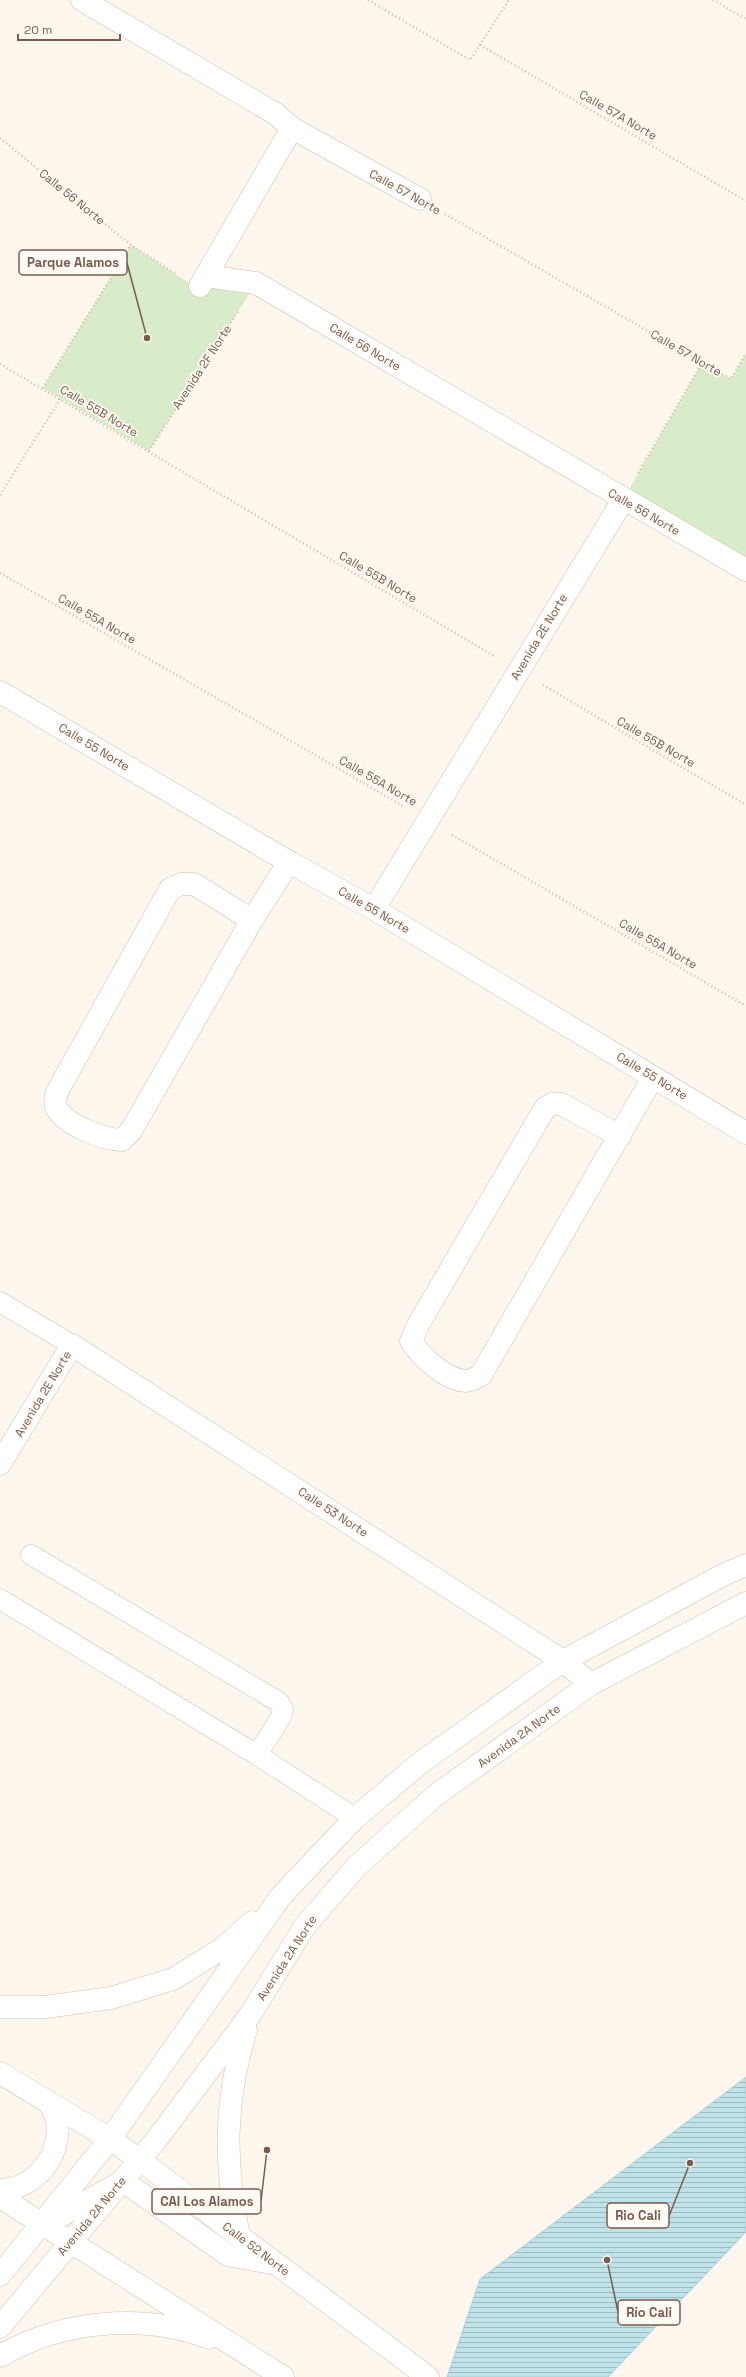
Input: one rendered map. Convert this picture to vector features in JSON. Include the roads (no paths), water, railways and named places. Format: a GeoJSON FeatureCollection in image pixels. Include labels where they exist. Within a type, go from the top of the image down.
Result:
{"type":"FeatureCollection","features":[{"type":"Feature","properties":{"kind":"street","name":"Calle 57 Norte"},"geometry":{"type":"LineString","coordinates":[[82,0],[276,114],[292,128],[420,199]]}},
{"type":"Feature","properties":{"kind":"street","name":"Calle 56 Norte"},"geometry":{"type":"LineString","coordinates":[[292,128],[202,282],[256,283],[623,500],[746,570]]}},
{"type":"Feature","properties":{"kind":"street","name":"Avenida 2E Norte"},"geometry":{"type":"LineString","coordinates":[[374,909],[623,500]]}},
{"type":"Feature","properties":{"kind":"street","name":"Calle 55 Norte"},"geometry":{"type":"LineString","coordinates":[[0,692],[289,862],[374,909],[746,1132]]}},
{"type":"Feature","properties":{"kind":"street"},"geometry":{"type":"LineString","coordinates":[[252,920],[194,884],[181,884],[170,889],[57,1092],[55,1106],[63,1118],[108,1140],[122,1140],[127,1136],[252,920],[289,862]]}},
{"type":"Feature","properties":{"kind":"street"},"geometry":{"type":"LineString","coordinates":[[620,1136],[561,1104],[552,1104],[545,1108],[418,1325],[411,1341],[419,1353],[453,1378],[468,1381],[481,1375],[620,1136],[653,1077]]}},
{"type":"Feature","properties":{"kind":"street","name":"Avenida 2E Norte"},"geometry":{"type":"LineString","coordinates":[[0,1464],[72,1345]]}},
{"type":"Feature","properties":{"kind":"street","name":"Calle 53 Norte"},"geometry":{"type":"LineString","coordinates":[[72,1345],[563,1661],[591,1684]]}},
{"type":"Feature","properties":{"kind":"street"},"geometry":{"type":"LineString","coordinates":[[0,2007],[45,2007],[111,1998],[173,1979],[223,1948],[281,1896],[356,1818],[419,1764],[563,1661],[723,1574],[746,1565]]}},
{"type":"Feature","properties":{"kind":"street","name":"Avenida 2A Norte"},"geometry":{"type":"LineString","coordinates":[[0,2327],[140,2160],[250,2015],[305,1926],[357,1866],[436,1795],[591,1684],[746,1603]]}},
{"type":"Feature","properties":{"kind":"street"},"geometry":{"type":"LineString","coordinates":[[0,2275],[42,2225],[110,2139],[281,1896]]}},
{"type":"Feature","properties":{"kind":"street"},"geometry":{"type":"LineString","coordinates":[[238,2236],[230,2192],[227,2147],[230,2102],[237,2059],[250,2015]]}},
{"type":"Feature","properties":{"kind":"street","name":"Calle 52 Norte"},"geometry":{"type":"LineString","coordinates":[[0,2073],[110,2139],[140,2160],[238,2236],[428,2377]]}},
{"type":"Feature","properties":{"kind":"street"},"geometry":{"type":"LineString","coordinates":[[0,2190],[8,2190],[26,2183],[40,2173],[51,2158],[57,2140],[57,2121],[50,2104]]}},
{"type":"Feature","properties":{"kind":"street"},"geometry":{"type":"LineString","coordinates":[[42,2225],[123,2181],[228,2255],[276,2264]]}},
{"type":"Feature","properties":{"kind":"street"},"geometry":{"type":"LineString","coordinates":[[0,2197],[283,2377]]}},
{"type":"Feature","properties":{"kind":"street"},"geometry":{"type":"LineString","coordinates":[[0,2356],[24,2342],[82,2326],[138,2323],[192,2332],[243,2352]]}},
{"type":"Feature","properties":{"kind":"lane"},"geometry":{"type":"LineString","coordinates":[[0,1302],[72,1345]]}},
{"type":"Feature","properties":{"kind":"lane"},"geometry":{"type":"LineString","coordinates":[[31,1555],[279,1702],[283,1709],[281,1717],[257,1755]]}},
{"type":"Feature","properties":{"kind":"lane"},"geometry":{"type":"LineString","coordinates":[[0,1599],[257,1755],[356,1818]]}},
{"type":"Feature","properties":{"kind":"water"},"geometry":{"type":"Polygon","coordinates":[[[746,2077],[746,2232],[608,2377],[447,2377],[480,2279],[746,2077]]]}},
{"type":"Feature","properties":{"kind":"place","name":"Parque Alamos"},"geometry":{"type":"Point","coordinates":[147,338]}},
{"type":"Feature","properties":{"kind":"place","name":"CAI Los Alamos"},"geometry":{"type":"Point","coordinates":[267,2150]}},
{"type":"Feature","properties":{"kind":"place","name":"Rio Cali"},"geometry":{"type":"Point","coordinates":[690,2163]}},
{"type":"Feature","properties":{"kind":"place","name":"Río Cali"},"geometry":{"type":"Point","coordinates":[607,2260]}}]}
